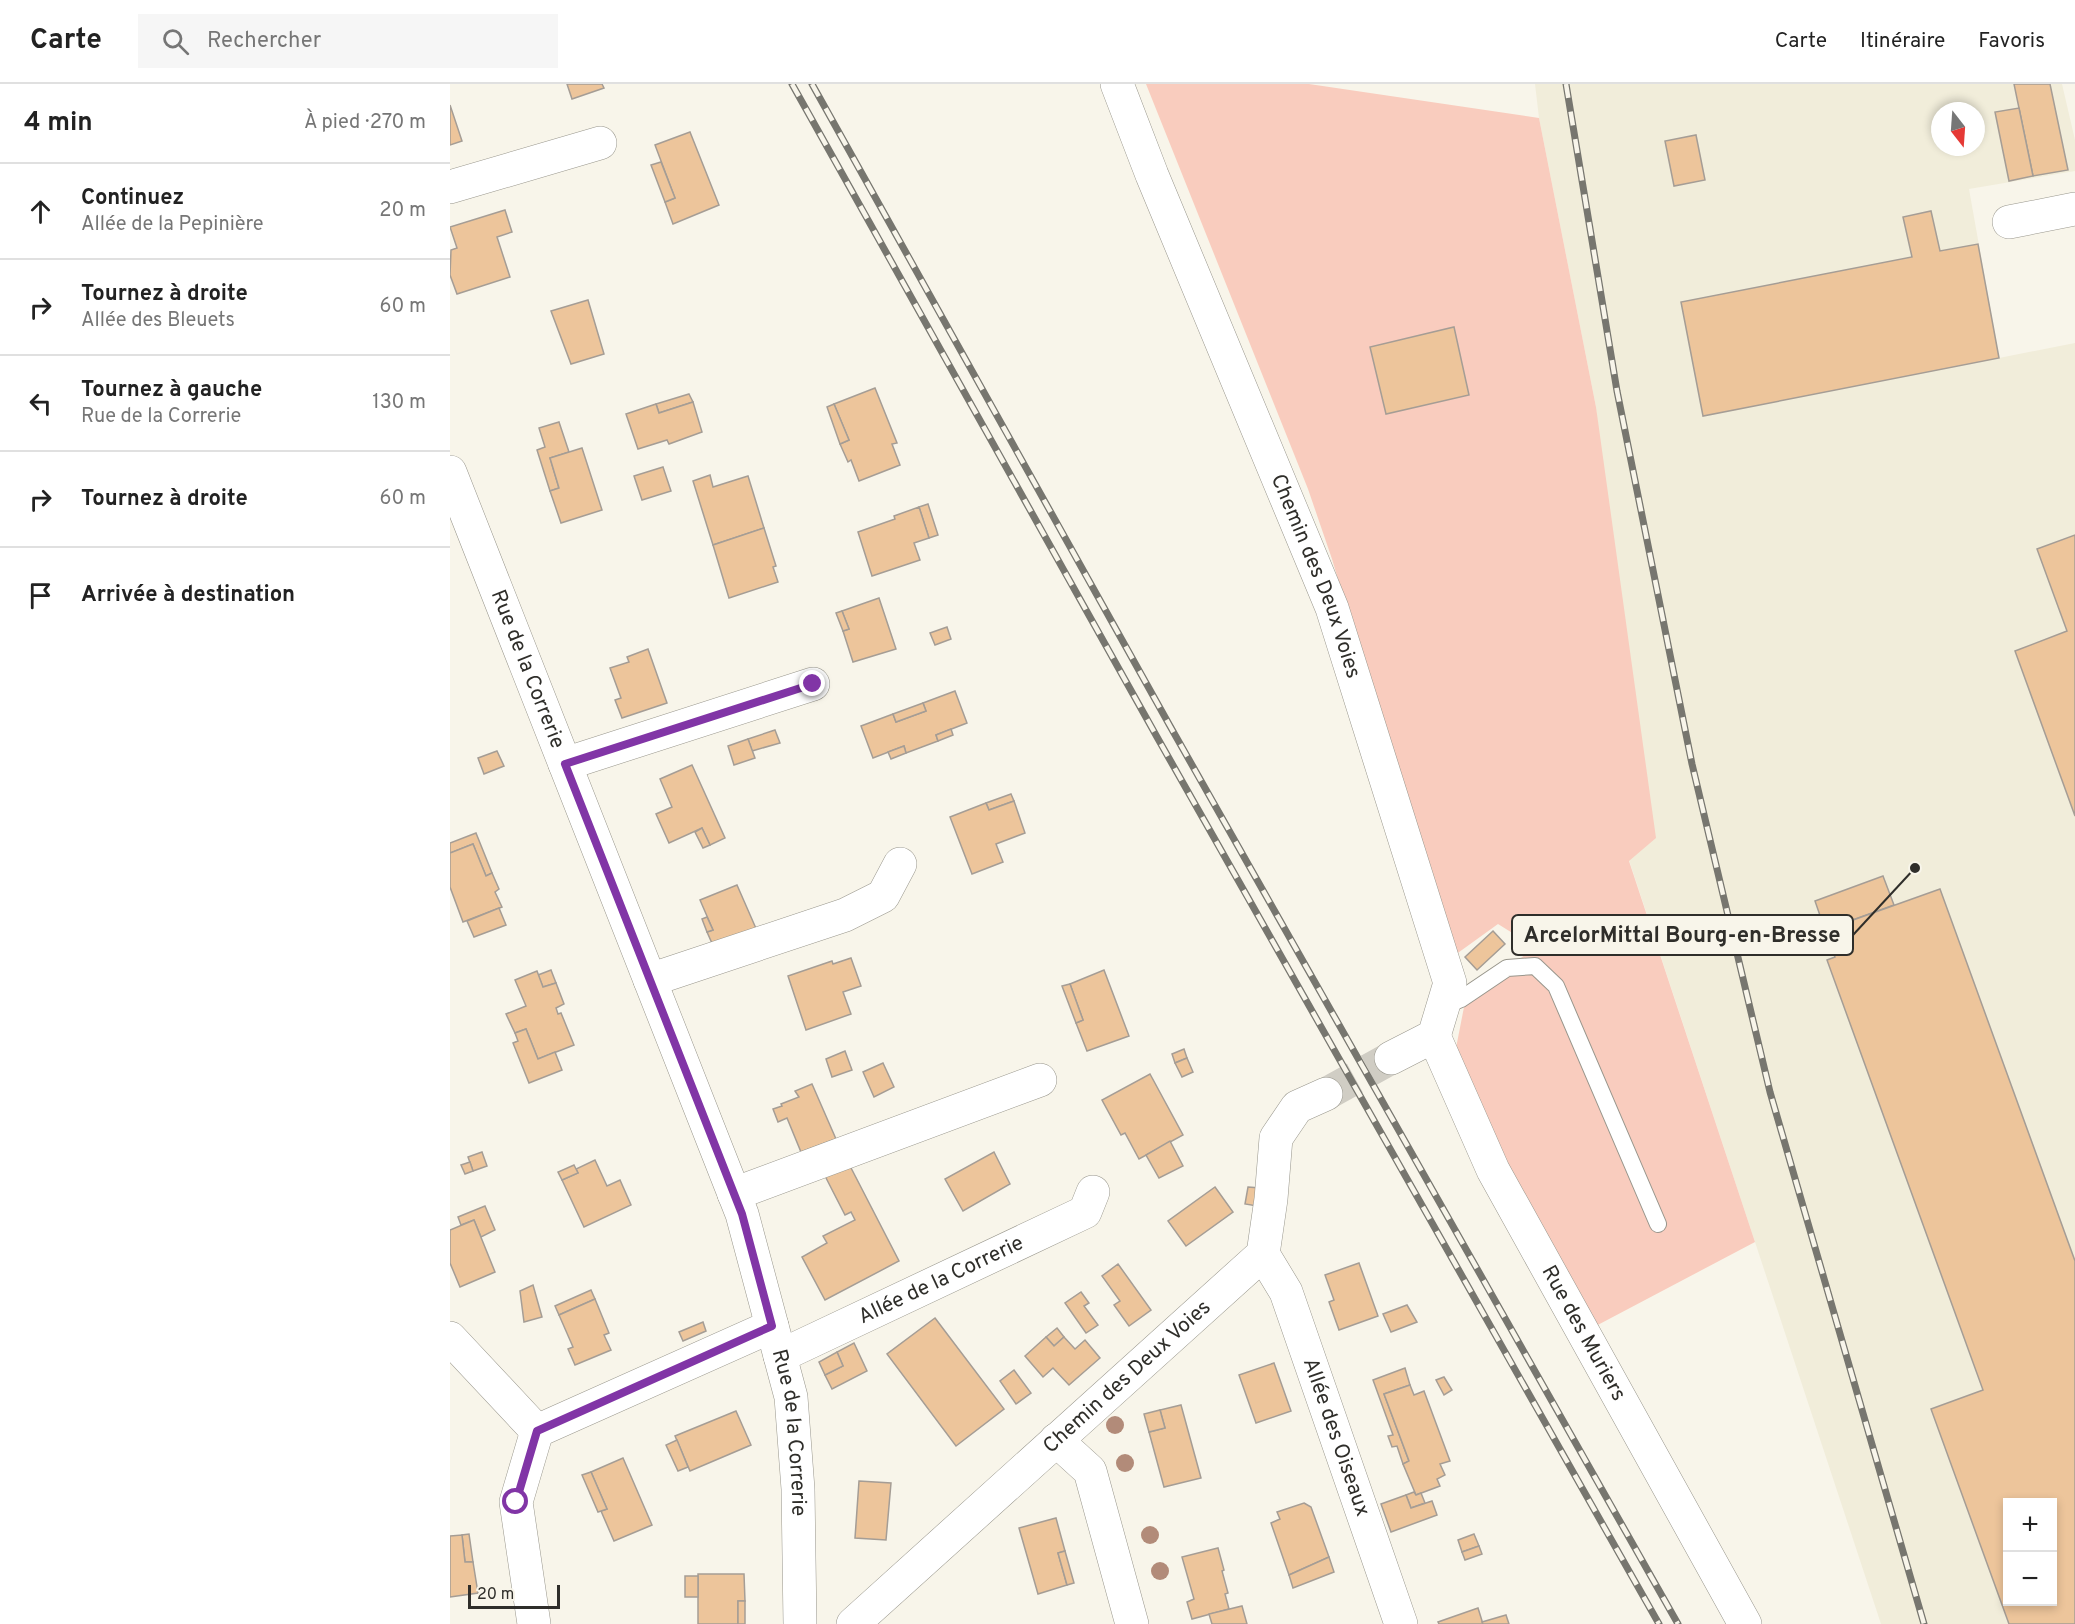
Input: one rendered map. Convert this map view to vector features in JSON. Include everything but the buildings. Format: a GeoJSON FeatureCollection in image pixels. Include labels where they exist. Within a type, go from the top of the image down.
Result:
{"type":"FeatureCollection","features":[{"type":"Feature","properties":{"kind":"street","name":"Chemin des Deux Voies"},"geometry":{"type":"LineString","coordinates":[[1117,84],[1152,175],[1332,608],[1450,983],[1438,1021]]}},
{"type":"Feature","properties":{"kind":"street"},"geometry":{"type":"LineString","coordinates":[[450,187],[600,143]]}},
{"type":"Feature","properties":{"kind":"street"},"geometry":{"type":"LineString","coordinates":[[2009,222],[2075,209]]}},
{"type":"Feature","properties":{"kind":"street","name":"Rue de la Correrie"},"geometry":{"type":"LineString","coordinates":[[450,472],[742,1214],[791,1397],[798,1489],[800,1624]]}},
{"type":"Feature","properties":{"kind":"street"},"geometry":{"type":"LineString","coordinates":[[565,764],[813,684]]}},
{"type":"Feature","properties":{"kind":"street"},"geometry":{"type":"LineString","coordinates":[[650,980],[845,915],[883,896],[900,864]]}},
{"type":"Feature","properties":{"kind":"street"},"geometry":{"type":"LineString","coordinates":[[1391,1058],[1438,1021]]}},
{"type":"Feature","properties":{"kind":"street","name":"Rue des Muriers"},"geometry":{"type":"LineString","coordinates":[[1438,1021],[1493,1170],[1745,1624]]}},
{"type":"Feature","properties":{"kind":"street"},"geometry":{"type":"LineString","coordinates":[[734,1194],[1040,1080]]}},
{"type":"Feature","properties":{"kind":"street"},"geometry":{"type":"LineString","coordinates":[[1263,1254],[1271,1199],[1276,1138],[1297,1107],[1326,1094]]}},
{"type":"Feature","properties":{"kind":"street","name":"Allée de la Correrie"},"geometry":{"type":"LineString","coordinates":[[537,1431],[776,1341],[1085,1212],[1093,1192]]}},
{"type":"Feature","properties":{"kind":"street","name":"Chemin des Deux Voies"},"geometry":{"type":"LineString","coordinates":[[853,1624],[1263,1254]]}},
{"type":"Feature","properties":{"kind":"street","name":"Allée des Oiseaux"},"geometry":{"type":"LineString","coordinates":[[1263,1254],[1286,1292],[1401,1624]]}},
{"type":"Feature","properties":{"kind":"street"},"geometry":{"type":"LineString","coordinates":[[450,1338],[537,1431],[516,1502],[534,1624]]}},
{"type":"Feature","properties":{"kind":"street"},"geometry":{"type":"LineString","coordinates":[[1056,1440],[1090,1471],[1132,1624]]}},
{"type":"Feature","properties":{"kind":"lane"},"geometry":{"type":"LineString","coordinates":[[1438,1021],[1461,999],[1507,968],[1534,966],[1556,986],[1658,1224]]}},
{"type":"Feature","properties":{"kind":"shaded area"},"geometry":{"type":"Polygon","coordinates":[[[1146,84],[1309,84],[1539,118],[1596,407],[1656,838],[1629,861],[1755,1242],[1592,1328],[1494,1150],[1456,1048],[1465,1002],[1535,947],[1498,924],[1455,955],[1432,896],[1332,559],[1308,489],[1146,84]]]}},
{"type":"Feature","properties":{"kind":"shaded area"},"geometry":{"type":"Polygon","coordinates":[[[1535,84],[2062,84],[2075,140],[2075,171],[1969,189],[1999,358],[2075,343],[2075,1624],[1881,1624],[1629,860],[1596,407],[1539,118],[1535,84]]]}},
{"type":"Feature","properties":{"kind":"tunnel"},"geometry":{"type":"LineString","coordinates":[[1326,1094],[1391,1058]]}},
{"type":"Feature","properties":{"kind":"railway"},"geometry":{"type":"LineString","coordinates":[[792,84],[1157,737],[1659,1624]]}},
{"type":"Feature","properties":{"kind":"railway"},"geometry":{"type":"LineString","coordinates":[[812,84],[1170,726],[1678,1624]]}},
{"type":"Feature","properties":{"kind":"railway"},"geometry":{"type":"LineString","coordinates":[[1566,84],[1617,391],[1692,764],[1770,1092],[1924,1624]]}},
{"type":"Feature","properties":{"kind":"place","name":"ArcelorMittal Bourg-en-Bresse"},"geometry":{"type":"Point","coordinates":[1915,868]}},
{"type":"Feature","properties":{"kind":"route"},"geometry":{"type":"LineString","coordinates":[[516,1502],[537,1431],[772,1326],[742,1214],[565,764],[813,684]]}}]}
